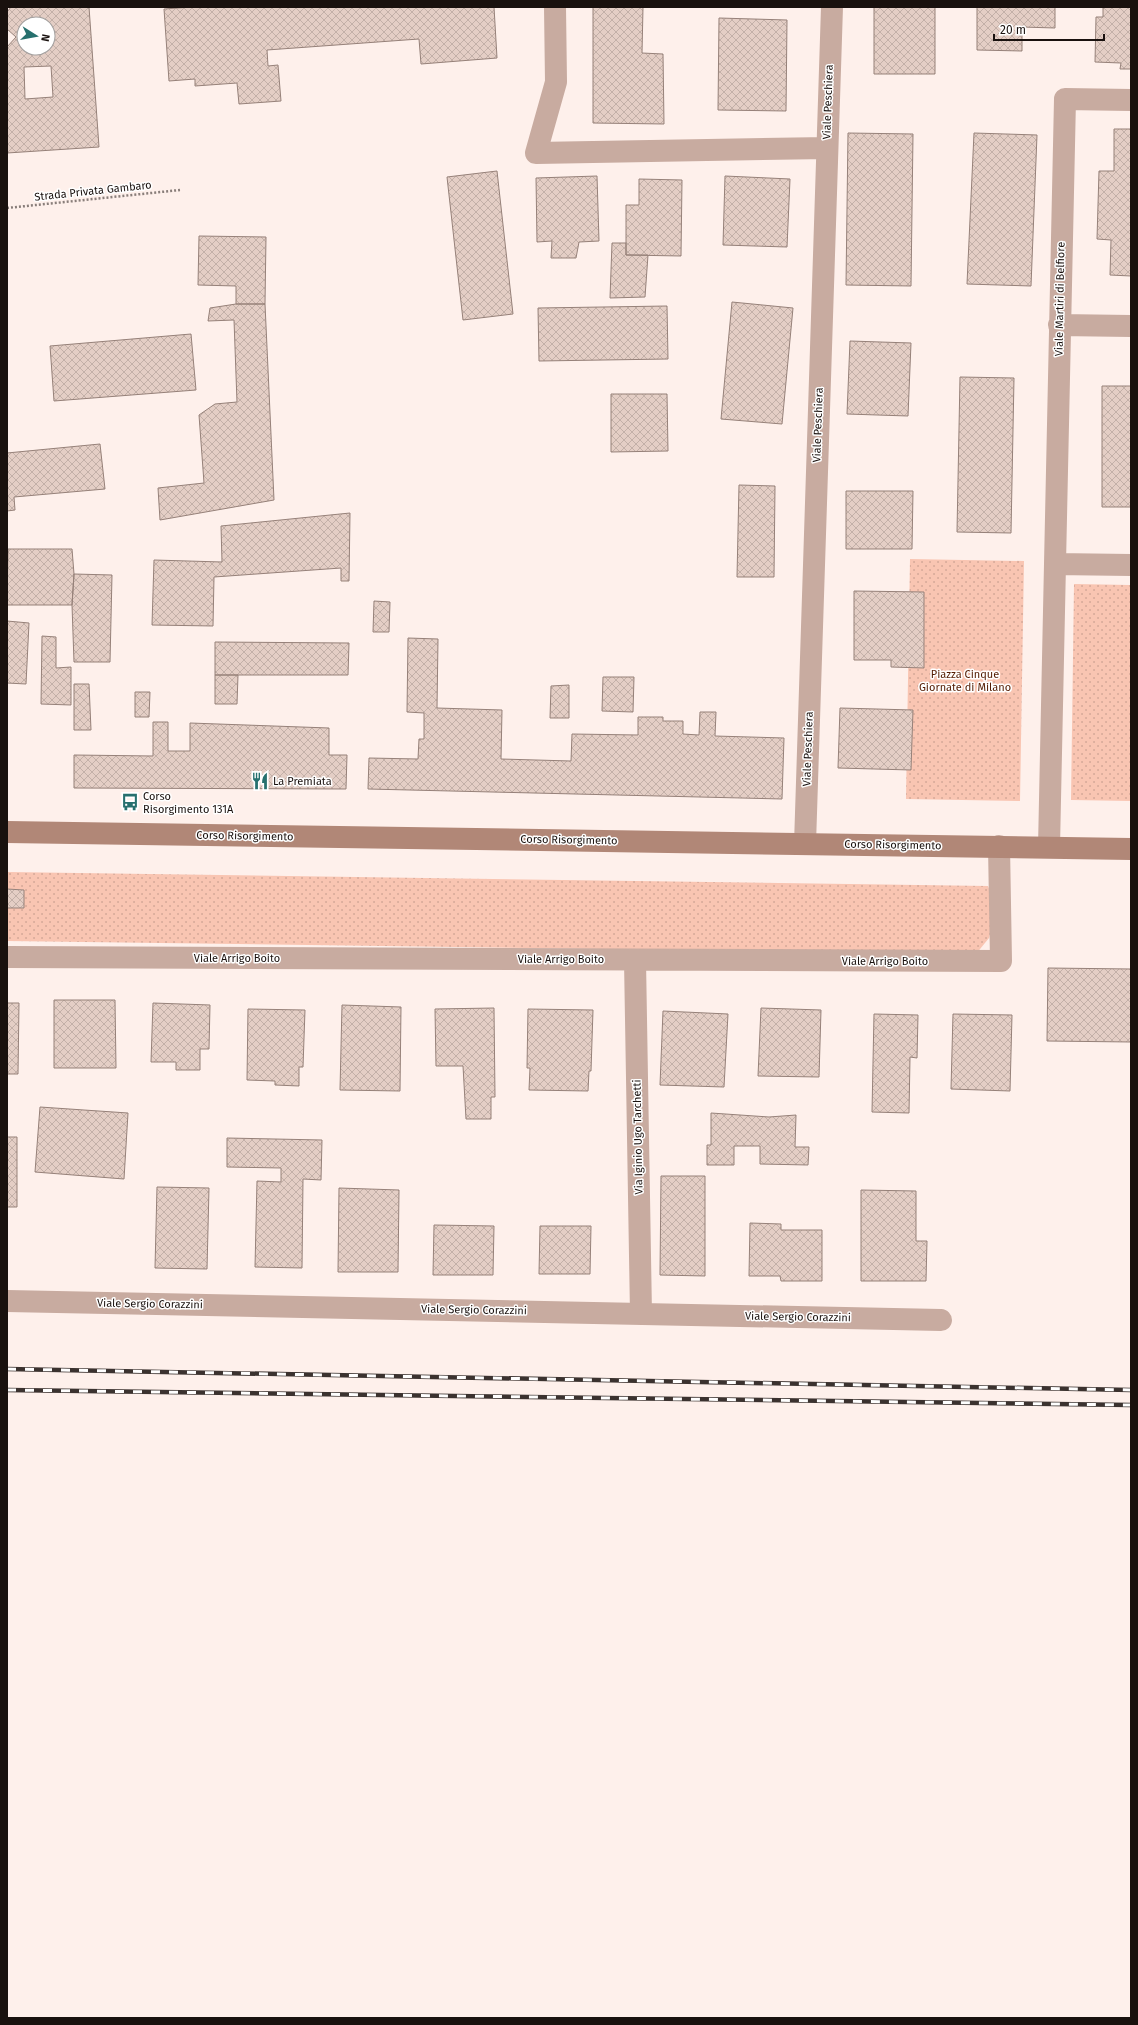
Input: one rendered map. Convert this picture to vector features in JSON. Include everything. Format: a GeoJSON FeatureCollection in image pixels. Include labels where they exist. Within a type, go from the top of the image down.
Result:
{"type":"FeatureCollection","features":[{"type":"Feature","properties":{"kind":"main road","name":"Corso Risorgimento"},"geometry":{"type":"LineString","coordinates":[[7,832],[1131,849]]}},
{"type":"Feature","properties":{"kind":"street"},"geometry":{"type":"LineString","coordinates":[[555,7],[556,82],[536,153],[827,148]]}},
{"type":"Feature","properties":{"kind":"street","name":"Viale Peschiera"},"geometry":{"type":"LineString","coordinates":[[805,844],[832,7]]}},
{"type":"Feature","properties":{"kind":"street","name":"Viale Martiri di Belfiore"},"geometry":{"type":"LineString","coordinates":[[1054,564],[1065,99],[1131,100]]}},
{"type":"Feature","properties":{"kind":"street"},"geometry":{"type":"LineString","coordinates":[[1059,325],[1131,326]]}},
{"type":"Feature","properties":{"kind":"street"},"geometry":{"type":"LineString","coordinates":[[1049,848],[1054,564],[1131,565]]}},
{"type":"Feature","properties":{"kind":"street","name":"Viale Arrigo Boito"},"geometry":{"type":"LineString","coordinates":[[7,957],[1001,961],[999,846]]}},
{"type":"Feature","properties":{"kind":"street","name":"Via Iginio Ugo Tarchetti"},"geometry":{"type":"LineString","coordinates":[[635,960],[641,1314]]}},
{"type":"Feature","properties":{"kind":"street","name":"Viale Sergio Corazzini"},"geometry":{"type":"LineString","coordinates":[[7,1301],[941,1320]]}},
{"type":"Feature","properties":{"kind":"path","name":"Strada Privata Gambaro"},"geometry":{"type":"LineString","coordinates":[[7,208],[180,190]]}},
{"type":"Feature","properties":{"kind":"green space","name":"Piazza Cinque Giornate di Milano"},"geometry":{"type":"Polygon","coordinates":[[[910,559],[1024,561],[1020,801],[906,799],[910,559]]]}},
{"type":"Feature","properties":{"kind":"green space"},"geometry":{"type":"Polygon","coordinates":[[[1074,584],[1131,585],[1131,801],[1071,800],[1074,584]]]}},
{"type":"Feature","properties":{"kind":"green space"},"geometry":{"type":"Polygon","coordinates":[[[7,872],[988,886],[997,908],[989,938],[976,954],[7,941],[7,908],[24,908],[24,890],[7,889],[7,872]]]}},
{"type":"Feature","properties":{"kind":"building"},"geometry":{"type":"Polygon","coordinates":[[[11,7],[89,7],[99,147],[7,153],[7,47],[16,37],[7,29],[7,12],[11,7]],[[51,66],[24,67],[25,99],[53,97],[51,66]]]}},
{"type":"Feature","properties":{"kind":"building"},"geometry":{"type":"Polygon","coordinates":[[[192,7],[494,7],[497,58],[421,64],[419,39],[267,50],[268,66],[278,65],[281,101],[239,104],[237,83],[195,86],[195,79],[169,81],[164,9],[192,7]]]}},
{"type":"Feature","properties":{"kind":"building"},"geometry":{"type":"Polygon","coordinates":[[[593,7],[643,7],[642,53],[663,54],[664,124],[593,123],[593,7]]]}},
{"type":"Feature","properties":{"kind":"building"},"geometry":{"type":"Polygon","coordinates":[[[874,7],[935,7],[935,74],[874,74],[874,7]]]}},
{"type":"Feature","properties":{"kind":"building"},"geometry":{"type":"Polygon","coordinates":[[[977,7],[1055,7],[1055,28],[1022,27],[1022,51],[977,50],[977,7]]]}},
{"type":"Feature","properties":{"kind":"building"},"geometry":{"type":"Polygon","coordinates":[[[1103,7],[1131,7],[1131,69],[1120,69],[1121,63],[1095,62],[1096,17],[1103,17],[1103,7]]]}},
{"type":"Feature","properties":{"kind":"building"},"geometry":{"type":"Polygon","coordinates":[[[719,18],[787,20],[786,111],[718,110],[719,18]]]}},
{"type":"Feature","properties":{"kind":"building"},"geometry":{"type":"Polygon","coordinates":[[[1114,129],[1131,129],[1131,276],[1110,275],[1111,240],[1097,239],[1099,171],[1114,171],[1114,129]]]}},
{"type":"Feature","properties":{"kind":"building"},"geometry":{"type":"Polygon","coordinates":[[[848,133],[913,134],[911,286],[846,285],[848,133]]]}},
{"type":"Feature","properties":{"kind":"building"},"geometry":{"type":"Polygon","coordinates":[[[974,133],[1037,135],[1031,286],[967,284],[974,133]]]}},
{"type":"Feature","properties":{"kind":"building"},"geometry":{"type":"Polygon","coordinates":[[[497,171],[513,314],[463,320],[447,177],[497,171]]]}},
{"type":"Feature","properties":{"kind":"building"},"geometry":{"type":"Polygon","coordinates":[[[597,176],[599,241],[579,242],[576,258],[551,258],[552,241],[537,242],[536,178],[597,176]]]}},
{"type":"Feature","properties":{"kind":"building"},"geometry":{"type":"Polygon","coordinates":[[[725,176],[790,179],[787,247],[723,245],[725,176]]]}},
{"type":"Feature","properties":{"kind":"building"},"geometry":{"type":"Polygon","coordinates":[[[639,179],[682,180],[681,256],[626,255],[626,205],[639,205],[639,179]]]}},
{"type":"Feature","properties":{"kind":"building"},"geometry":{"type":"Polygon","coordinates":[[[199,236],[266,237],[265,304],[236,304],[236,286],[198,285],[199,236]]]}},
{"type":"Feature","properties":{"kind":"building"},"geometry":{"type":"Polygon","coordinates":[[[612,243],[626,243],[626,255],[648,255],[645,297],[610,298],[612,243]]]}},
{"type":"Feature","properties":{"kind":"building"},"geometry":{"type":"Polygon","coordinates":[[[732,302],[793,308],[782,424],[721,419],[732,302]]]}},
{"type":"Feature","properties":{"kind":"building"},"geometry":{"type":"Polygon","coordinates":[[[236,304],[265,304],[274,500],[160,520],[158,488],[204,483],[199,415],[215,404],[237,402],[234,320],[208,321],[210,308],[236,304]]]}},
{"type":"Feature","properties":{"kind":"building"},"geometry":{"type":"Polygon","coordinates":[[[667,306],[668,359],[539,361],[538,308],[667,306]]]}},
{"type":"Feature","properties":{"kind":"building"},"geometry":{"type":"Polygon","coordinates":[[[191,334],[196,390],[54,401],[50,346],[191,334]]]}},
{"type":"Feature","properties":{"kind":"building"},"geometry":{"type":"Polygon","coordinates":[[[850,341],[911,343],[908,416],[847,414],[850,341]]]}},
{"type":"Feature","properties":{"kind":"building"},"geometry":{"type":"Polygon","coordinates":[[[960,377],[1014,378],[1011,533],[957,532],[960,377]]]}},
{"type":"Feature","properties":{"kind":"building"},"geometry":{"type":"Polygon","coordinates":[[[1102,386],[1131,386],[1131,507],[1102,507],[1102,386]]]}},
{"type":"Feature","properties":{"kind":"building"},"geometry":{"type":"Polygon","coordinates":[[[611,394],[667,394],[668,451],[611,452],[611,394]]]}},
{"type":"Feature","properties":{"kind":"building"},"geometry":{"type":"Polygon","coordinates":[[[100,444],[105,489],[14,497],[15,510],[7,511],[7,453],[100,444]]]}},
{"type":"Feature","properties":{"kind":"building"},"geometry":{"type":"Polygon","coordinates":[[[739,485],[775,486],[774,577],[737,577],[739,485]]]}},
{"type":"Feature","properties":{"kind":"building"},"geometry":{"type":"Polygon","coordinates":[[[846,491],[913,491],[912,549],[846,549],[846,491]]]}},
{"type":"Feature","properties":{"kind":"building"},"geometry":{"type":"Polygon","coordinates":[[[350,513],[349,581],[341,581],[341,568],[214,577],[213,626],[152,625],[154,560],[222,562],[221,526],[350,513]]]}},
{"type":"Feature","properties":{"kind":"building"},"geometry":{"type":"Polygon","coordinates":[[[8,549],[72,549],[74,574],[72,605],[7,605],[8,549]]]}},
{"type":"Feature","properties":{"kind":"building"},"geometry":{"type":"Polygon","coordinates":[[[74,574],[112,575],[110,662],[74,662],[72,605],[74,574]]]}},
{"type":"Feature","properties":{"kind":"building"},"geometry":{"type":"Polygon","coordinates":[[[854,591],[924,592],[924,668],[891,667],[891,660],[854,660],[854,591]]]}},
{"type":"Feature","properties":{"kind":"building"},"geometry":{"type":"Polygon","coordinates":[[[374,601],[390,602],[389,632],[373,632],[374,601]]]}},
{"type":"Feature","properties":{"kind":"building"},"geometry":{"type":"Polygon","coordinates":[[[7,621],[29,623],[26,684],[7,683],[7,621]]]}},
{"type":"Feature","properties":{"kind":"building"},"geometry":{"type":"Polygon","coordinates":[[[42,636],[56,637],[56,668],[71,667],[71,705],[41,704],[42,636]]]}},
{"type":"Feature","properties":{"kind":"building"},"geometry":{"type":"Polygon","coordinates":[[[408,638],[438,639],[437,708],[502,710],[501,759],[571,761],[572,734],[638,735],[638,717],[663,717],[663,721],[683,721],[683,734],[699,735],[700,712],[716,712],[715,736],[784,738],[782,799],[368,789],[369,758],[418,759],[419,739],[424,739],[424,713],[407,712],[408,638]]]}},
{"type":"Feature","properties":{"kind":"building"},"geometry":{"type":"Polygon","coordinates":[[[215,642],[349,643],[348,675],[215,675],[215,642]]]}},
{"type":"Feature","properties":{"kind":"building"},"geometry":{"type":"Polygon","coordinates":[[[215,675],[238,675],[237,704],[215,704],[215,675]]]}},
{"type":"Feature","properties":{"kind":"building"},"geometry":{"type":"Polygon","coordinates":[[[603,677],[634,677],[633,712],[602,711],[603,677]]]}},
{"type":"Feature","properties":{"kind":"building"},"geometry":{"type":"Polygon","coordinates":[[[74,684],[89,684],[91,730],[74,730],[74,684]]]}},
{"type":"Feature","properties":{"kind":"building"},"geometry":{"type":"Polygon","coordinates":[[[569,685],[569,718],[550,718],[551,686],[569,685]]]}},
{"type":"Feature","properties":{"kind":"building"},"geometry":{"type":"Polygon","coordinates":[[[135,692],[150,692],[149,717],[135,717],[135,692]]]}},
{"type":"Feature","properties":{"kind":"building"},"geometry":{"type":"Polygon","coordinates":[[[840,708],[913,710],[911,770],[838,768],[840,708]]]}},
{"type":"Feature","properties":{"kind":"building"},"geometry":{"type":"Polygon","coordinates":[[[153,722],[168,722],[168,751],[190,751],[190,723],[329,728],[329,755],[347,755],[346,789],[74,788],[74,755],[153,756],[153,722]]]}},
{"type":"Feature","properties":{"kind":"building"},"geometry":{"type":"Polygon","coordinates":[[[7,889],[24,890],[24,908],[7,908],[7,889]]]}},
{"type":"Feature","properties":{"kind":"building"},"geometry":{"type":"Polygon","coordinates":[[[1048,968],[1131,969],[1131,1042],[1047,1041],[1048,968]]]}},
{"type":"Feature","properties":{"kind":"building"},"geometry":{"type":"Polygon","coordinates":[[[54,1000],[115,1000],[116,1068],[54,1068],[54,1000]]]}},
{"type":"Feature","properties":{"kind":"building"},"geometry":{"type":"Polygon","coordinates":[[[7,1003],[19,1003],[18,1074],[7,1074],[7,1003]]]}},
{"type":"Feature","properties":{"kind":"building"},"geometry":{"type":"Polygon","coordinates":[[[153,1003],[210,1005],[209,1049],[200,1049],[200,1070],[176,1070],[176,1062],[151,1062],[153,1003]]]}},
{"type":"Feature","properties":{"kind":"building"},"geometry":{"type":"Polygon","coordinates":[[[342,1005],[401,1007],[400,1091],[340,1090],[342,1005]]]}},
{"type":"Feature","properties":{"kind":"building"},"geometry":{"type":"Polygon","coordinates":[[[494,1008],[495,1097],[491,1097],[491,1119],[466,1119],[463,1066],[436,1066],[435,1009],[494,1008]]]}},
{"type":"Feature","properties":{"kind":"building"},"geometry":{"type":"Polygon","coordinates":[[[761,1008],[821,1010],[819,1077],[758,1076],[761,1008]]]}},
{"type":"Feature","properties":{"kind":"building"},"geometry":{"type":"Polygon","coordinates":[[[248,1009],[305,1010],[303,1067],[299,1067],[299,1086],[275,1085],[275,1081],[247,1080],[248,1009]]]}},
{"type":"Feature","properties":{"kind":"building"},"geometry":{"type":"Polygon","coordinates":[[[528,1009],[593,1010],[591,1071],[589,1071],[588,1091],[529,1090],[530,1068],[527,1068],[528,1009]]]}},
{"type":"Feature","properties":{"kind":"building"},"geometry":{"type":"Polygon","coordinates":[[[663,1011],[728,1014],[724,1087],[660,1085],[663,1011]]]}},
{"type":"Feature","properties":{"kind":"building"},"geometry":{"type":"Polygon","coordinates":[[[874,1014],[918,1015],[917,1058],[910,1057],[909,1113],[872,1112],[874,1014]]]}},
{"type":"Feature","properties":{"kind":"building"},"geometry":{"type":"Polygon","coordinates":[[[953,1014],[1012,1015],[1010,1091],[951,1089],[953,1014]]]}},
{"type":"Feature","properties":{"kind":"building"},"geometry":{"type":"Polygon","coordinates":[[[40,1107],[128,1113],[124,1179],[35,1172],[40,1107]]]}},
{"type":"Feature","properties":{"kind":"building"},"geometry":{"type":"Polygon","coordinates":[[[711,1113],[769,1117],[796,1115],[795,1147],[809,1147],[808,1165],[760,1164],[760,1146],[734,1146],[734,1165],[707,1165],[707,1145],[711,1145],[711,1113]]]}},
{"type":"Feature","properties":{"kind":"building"},"geometry":{"type":"Polygon","coordinates":[[[7,1137],[17,1137],[17,1207],[7,1207],[7,1137]]]}},
{"type":"Feature","properties":{"kind":"building"},"geometry":{"type":"Polygon","coordinates":[[[227,1138],[322,1140],[321,1180],[303,1179],[302,1268],[255,1267],[257,1181],[281,1182],[281,1168],[227,1167],[227,1138]]]}},
{"type":"Feature","properties":{"kind":"building"},"geometry":{"type":"Polygon","coordinates":[[[661,1176],[705,1176],[705,1276],[660,1275],[661,1176]]]}},
{"type":"Feature","properties":{"kind":"building"},"geometry":{"type":"Polygon","coordinates":[[[157,1187],[209,1188],[207,1269],[155,1268],[157,1187]]]}},
{"type":"Feature","properties":{"kind":"building"},"geometry":{"type":"Polygon","coordinates":[[[339,1188],[399,1190],[398,1272],[338,1272],[339,1188]]]}},
{"type":"Feature","properties":{"kind":"building"},"geometry":{"type":"Polygon","coordinates":[[[861,1190],[916,1191],[916,1241],[927,1241],[926,1281],[861,1281],[861,1190]]]}},
{"type":"Feature","properties":{"kind":"building"},"geometry":{"type":"Polygon","coordinates":[[[750,1223],[781,1224],[781,1230],[822,1230],[822,1281],[781,1281],[780,1276],[749,1276],[750,1223]]]}},
{"type":"Feature","properties":{"kind":"building"},"geometry":{"type":"Polygon","coordinates":[[[434,1225],[494,1226],[493,1275],[433,1275],[434,1225]]]}},
{"type":"Feature","properties":{"kind":"building"},"geometry":{"type":"Polygon","coordinates":[[[540,1226],[591,1226],[590,1274],[539,1274],[540,1226]]]}},
{"type":"Feature","properties":{"kind":"railway"},"geometry":{"type":"LineString","coordinates":[[7,1369],[1131,1390]]}},
{"type":"Feature","properties":{"kind":"railway"},"geometry":{"type":"LineString","coordinates":[[7,1390],[1131,1405]]}},
{"type":"Feature","properties":{"kind":"place","name":"La Premiata"},"geometry":{"type":"Point","coordinates":[260,781]}},
{"type":"Feature","properties":{"kind":"place","name":"Corso Risorgimento 131A"},"geometry":{"type":"Point","coordinates":[130,802]}}]}
